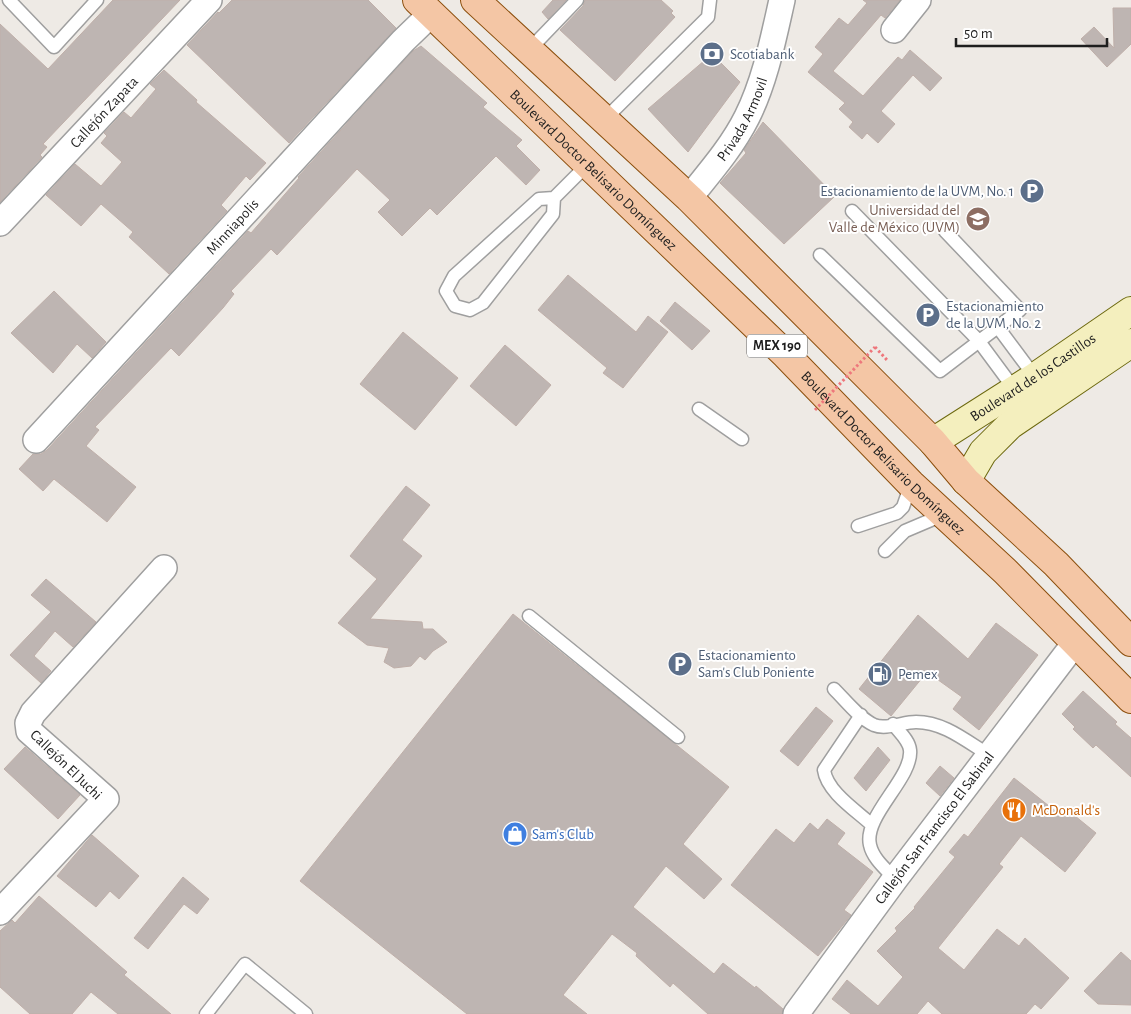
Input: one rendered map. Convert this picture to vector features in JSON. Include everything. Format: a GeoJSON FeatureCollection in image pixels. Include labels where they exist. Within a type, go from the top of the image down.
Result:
{"type":"FeatureCollection","features":[{"type":"Feature","properties":{"kind":"main road","name":"MEX 190"},"geometry":{"type":"LineString","coordinates":[[475,0],[689,198],[933,442],[966,481],[1056,564],[1131,642]]}},
{"type":"Feature","properties":{"kind":"main road","name":"Boulevard Doctor Belisario Domínguez"},"geometry":{"type":"LineString","coordinates":[[424,7],[786,354],[912,484],[1005,571],[1131,699]]}},
{"type":"Feature","properties":{"kind":"street","name":"Callejón Zapata"},"geometry":{"type":"LineString","coordinates":[[0,223],[208,0]]}},
{"type":"Feature","properties":{"kind":"street","name":"Privada Armovil"},"geometry":{"type":"LineString","coordinates":[[689,198],[719,161],[747,117],[767,63],[782,0]]}},
{"type":"Feature","properties":{"kind":"street"},"geometry":{"type":"LineString","coordinates":[[894,30],[918,0]]}},
{"type":"Feature","properties":{"kind":"street","name":"Minniapolis"},"geometry":{"type":"LineString","coordinates":[[36,440],[397,48],[424,7]]}},
{"type":"Feature","properties":{"kind":"street","name":"Boulevard de los Castillos"},"geometry":{"type":"LineString","coordinates":[[933,442],[1025,384],[1131,311]]}},
{"type":"Feature","properties":{"kind":"street","name":"Boulevard de los Castillos"},"geometry":{"type":"LineString","coordinates":[[966,481],[983,452],[1010,424],[1131,344]]}},
{"type":"Feature","properties":{"kind":"street","name":"Callejón El Juchi"},"geometry":{"type":"LineString","coordinates":[[0,912],[106,799],[29,731],[28,723],[33,713],[164,568]]}},
{"type":"Feature","properties":{"kind":"street","name":"Callejón San Francisco El Sabinal"},"geometry":{"type":"LineString","coordinates":[[796,1014],[895,879],[1075,643]]}},
{"type":"Feature","properties":{"kind":"lane"},"geometry":{"type":"LineString","coordinates":[[9,0],[54,47],[97,0]]}},
{"type":"Feature","properties":{"kind":"lane"},"geometry":{"type":"LineString","coordinates":[[19,10],[28,0]]}},
{"type":"Feature","properties":{"kind":"lane"},"geometry":{"type":"LineString","coordinates":[[529,50],[577,0]]}},
{"type":"Feature","properties":{"kind":"lane"},"geometry":{"type":"LineString","coordinates":[[604,120],[708,17],[710,0]]}},
{"type":"Feature","properties":{"kind":"lane"},"geometry":{"type":"LineString","coordinates":[[554,198],[539,198],[454,276],[446,291],[455,306],[470,310],[483,302],[553,214],[554,198],[588,164]]}},
{"type":"Feature","properties":{"kind":"lane"},"geometry":{"type":"LineString","coordinates":[[852,211],[978,340],[1025,384]]}},
{"type":"Feature","properties":{"kind":"lane"},"geometry":{"type":"LineString","coordinates":[[820,255],[940,372],[978,340],[1020,310],[945,231]]}},
{"type":"Feature","properties":{"kind":"lane"},"geometry":{"type":"LineString","coordinates":[[997,326],[1025,384]]}},
{"type":"Feature","properties":{"kind":"lane"},"geometry":{"type":"LineString","coordinates":[[698,409],[742,439]]}},
{"type":"Feature","properties":{"kind":"lane"},"geometry":{"type":"LineString","coordinates":[[858,526],[897,513],[903,507],[912,484]]}},
{"type":"Feature","properties":{"kind":"lane"},"geometry":{"type":"LineString","coordinates":[[885,551],[905,531],[916,524],[945,514]]}},
{"type":"Feature","properties":{"kind":"lane"},"geometry":{"type":"LineString","coordinates":[[529,616],[678,737]]}},
{"type":"Feature","properties":{"kind":"lane"},"geometry":{"type":"LineString","coordinates":[[834,690],[874,725],[883,728],[893,724],[916,722],[932,724],[950,730],[989,755]]}},
{"type":"Feature","properties":{"kind":"lane"},"geometry":{"type":"LineString","coordinates":[[861,715],[824,770],[825,778],[832,788],[872,825]]}},
{"type":"Feature","properties":{"kind":"lane"},"geometry":{"type":"LineString","coordinates":[[893,724],[906,740],[910,751],[904,770],[872,825],[869,844],[876,859],[895,879]]}},
{"type":"Feature","properties":{"kind":"lane"},"geometry":{"type":"LineString","coordinates":[[206,1014],[245,964],[306,1014]]}},
{"type":"Feature","properties":{"kind":"path"},"geometry":{"type":"LineString","coordinates":[[815,410],[875,347]]}},
{"type":"Feature","properties":{"kind":"building"},"geometry":{"type":"Polygon","coordinates":[[[113,0],[180,0],[43,144],[47,147],[40,155],[42,157],[0,202],[0,24],[48,69],[113,0]]]}},
{"type":"Feature","properties":{"kind":"building"},"geometry":{"type":"Polygon","coordinates":[[[232,0],[368,0],[396,28],[289,143],[187,45],[232,0]]]}},
{"type":"Feature","properties":{"kind":"building"},"geometry":{"type":"Polygon","coordinates":[[[553,0],[566,0],[548,19],[542,12],[553,0]]]}},
{"type":"Feature","properties":{"kind":"building"},"geometry":{"type":"Polygon","coordinates":[[[585,0],[661,0],[673,11],[671,13],[675,17],[615,81],[560,30],[583,6],[585,0]]]}},
{"type":"Feature","properties":{"kind":"building"},"geometry":{"type":"Polygon","coordinates":[[[863,0],[900,0],[885,18],[881,15],[833,71],[863,96],[898,57],[902,60],[910,50],[942,78],[930,91],[913,75],[881,111],[895,124],[878,143],[867,133],[862,139],[849,127],[853,122],[839,109],[845,103],[808,72],[823,54],[815,47],[839,18],[848,25],[867,3],[863,0]]]}},
{"type":"Feature","properties":{"kind":"building"},"geometry":{"type":"Polygon","coordinates":[[[1113,8],[1131,8],[1131,44],[1107,67],[1081,39],[1094,27],[1114,48],[1113,8]]]}},
{"type":"Feature","properties":{"kind":"building"},"geometry":{"type":"Polygon","coordinates":[[[421,46],[487,103],[483,107],[522,140],[516,146],[540,170],[526,185],[496,156],[437,215],[430,208],[402,236],[378,212],[390,200],[357,169],[277,255],[271,249],[231,291],[234,294],[223,308],[179,356],[171,348],[95,427],[99,430],[86,446],[136,487],[107,522],[54,479],[43,491],[19,469],[33,454],[41,454],[47,450],[248,231],[251,233],[298,177],[413,51],[421,46]]]}},
{"type":"Feature","properties":{"kind":"building"},"geometry":{"type":"Polygon","coordinates":[[[712,54],[740,82],[688,152],[648,109],[712,54]]]}},
{"type":"Feature","properties":{"kind":"building"},"geometry":{"type":"Polygon","coordinates":[[[164,70],[197,100],[196,102],[266,163],[250,180],[246,176],[221,205],[227,211],[169,274],[129,237],[133,232],[101,204],[81,226],[46,195],[75,164],[101,186],[122,162],[101,143],[107,136],[104,133],[124,112],[131,118],[156,89],[150,84],[164,70]]]}},
{"type":"Feature","properties":{"kind":"building"},"geometry":{"type":"Polygon","coordinates":[[[763,122],[835,196],[784,244],[720,183],[746,153],[744,150],[763,122]]]}},
{"type":"Feature","properties":{"kind":"building"},"geometry":{"type":"Polygon","coordinates":[[[568,275],[636,332],[648,316],[668,332],[623,388],[603,373],[607,368],[538,310],[568,275]]]}},
{"type":"Feature","properties":{"kind":"building"},"geometry":{"type":"Polygon","coordinates":[[[54,291],[106,342],[92,358],[77,344],[53,373],[11,333],[54,291]]]}},
{"type":"Feature","properties":{"kind":"building"},"geometry":{"type":"Polygon","coordinates":[[[675,302],[710,331],[692,350],[660,321],[675,302]]]}},
{"type":"Feature","properties":{"kind":"building"},"geometry":{"type":"Polygon","coordinates":[[[403,332],[458,378],[415,430],[360,384],[403,332]]]}},
{"type":"Feature","properties":{"kind":"building"},"geometry":{"type":"Polygon","coordinates":[[[505,345],[551,385],[516,426],[470,386],[505,345]]]}},
{"type":"Feature","properties":{"kind":"building"},"geometry":{"type":"Polygon","coordinates":[[[406,486],[430,505],[402,540],[422,556],[370,619],[422,622],[423,629],[433,629],[447,642],[433,651],[425,660],[420,656],[411,666],[394,668],[384,662],[389,648],[367,645],[338,623],[377,579],[350,556],[406,486]]]}},
{"type":"Feature","properties":{"kind":"building"},"geometry":{"type":"Polygon","coordinates":[[[46,579],[96,622],[73,647],[55,631],[34,656],[51,671],[41,683],[10,655],[51,612],[31,595],[46,579]]]}},
{"type":"Feature","properties":{"kind":"building","name":"Sam's Club"},"geometry":{"type":"Polygon","coordinates":[[[513,614],[729,787],[683,844],[722,879],[704,899],[666,866],[633,907],[714,974],[723,963],[755,988],[756,986],[783,1009],[782,1014],[708,1014],[673,983],[670,987],[636,956],[637,953],[612,934],[563,995],[587,1014],[467,1014],[300,881],[513,614]]]}},
{"type":"Feature","properties":{"kind":"building"},"geometry":{"type":"Polygon","coordinates":[[[918,615],[968,659],[996,623],[1038,655],[979,730],[953,709],[962,697],[927,672],[891,716],[859,689],[918,615]]]}},
{"type":"Feature","properties":{"kind":"building"},"geometry":{"type":"Polygon","coordinates":[[[1083,691],[1117,722],[1115,724],[1131,738],[1131,777],[1096,745],[1093,748],[1073,729],[1075,727],[1062,714],[1083,691]]]}},
{"type":"Feature","properties":{"kind":"building"},"geometry":{"type":"Polygon","coordinates":[[[816,707],[833,721],[798,766],[780,751],[816,707]]]}},
{"type":"Feature","properties":{"kind":"building"},"geometry":{"type":"Polygon","coordinates":[[[25,747],[80,795],[58,819],[4,769],[25,747]]]}},
{"type":"Feature","properties":{"kind":"building"},"geometry":{"type":"Polygon","coordinates":[[[878,747],[890,760],[866,791],[854,778],[878,747]]]}},
{"type":"Feature","properties":{"kind":"building"},"geometry":{"type":"Polygon","coordinates":[[[940,766],[954,778],[940,796],[926,783],[940,766]]]}},
{"type":"Feature","properties":{"kind":"building"},"geometry":{"type":"Polygon","coordinates":[[[1014,778],[1059,814],[1064,807],[1096,833],[1065,872],[1021,836],[999,864],[1003,867],[938,948],[964,970],[997,929],[1019,946],[1025,938],[1069,978],[1041,1009],[1035,1004],[1026,1014],[942,1014],[928,1001],[917,1014],[851,1014],[832,999],[847,980],[878,1006],[903,977],[877,951],[897,931],[895,928],[915,908],[955,857],[949,852],[964,834],[968,837],[1014,778]]]}},
{"type":"Feature","properties":{"kind":"building"},"geometry":{"type":"Polygon","coordinates":[[[827,819],[845,833],[837,844],[873,872],[844,910],[851,915],[818,956],[731,885],[776,829],[794,843],[810,823],[818,830],[827,819]]]}},
{"type":"Feature","properties":{"kind":"building"},"geometry":{"type":"Polygon","coordinates":[[[92,835],[139,876],[119,899],[110,891],[96,907],[57,876],[92,835]]]}},
{"type":"Feature","properties":{"kind":"building"},"geometry":{"type":"Polygon","coordinates":[[[183,877],[209,899],[197,914],[184,904],[148,949],[134,938],[183,877]]]}},
{"type":"Feature","properties":{"kind":"building"},"geometry":{"type":"Polygon","coordinates":[[[39,896],[127,972],[124,975],[171,1014],[118,1014],[91,992],[72,1014],[30,1014],[0,987],[0,931],[12,920],[15,923],[39,896]]]}},
{"type":"Feature","properties":{"kind":"building"},"geometry":{"type":"Polygon","coordinates":[[[1121,952],[1131,961],[1131,1005],[1098,1004],[1084,991],[1121,952]]]}},
{"type":"Feature","properties":{"kind":"place","name":"Scotiabank"},"geometry":{"type":"Point","coordinates":[712,54]}},
{"type":"Feature","properties":{"kind":"place","name":"Estacionamiento de la UVM, No. 1"},"geometry":{"type":"Point","coordinates":[1032,191]}},
{"type":"Feature","properties":{"kind":"place","name":"Universidad del Valle de México (UVM)"},"geometry":{"type":"Point","coordinates":[978,219]}},
{"type":"Feature","properties":{"kind":"place","name":"Estacionamiento de la UVM, No. 2"},"geometry":{"type":"Point","coordinates":[928,315]}},
{"type":"Feature","properties":{"kind":"place","name":"Estacionamiento Sam's Club Poniente"},"geometry":{"type":"Point","coordinates":[680,664]}},
{"type":"Feature","properties":{"kind":"place","name":"Pemex"},"geometry":{"type":"Point","coordinates":[880,674]}},
{"type":"Feature","properties":{"kind":"place","name":"McDonald's"},"geometry":{"type":"Point","coordinates":[1014,810]}},
{"type":"Feature","properties":{"kind":"place","name":"Sam's Club"},"geometry":{"type":"Point","coordinates":[515,834]}}]}
